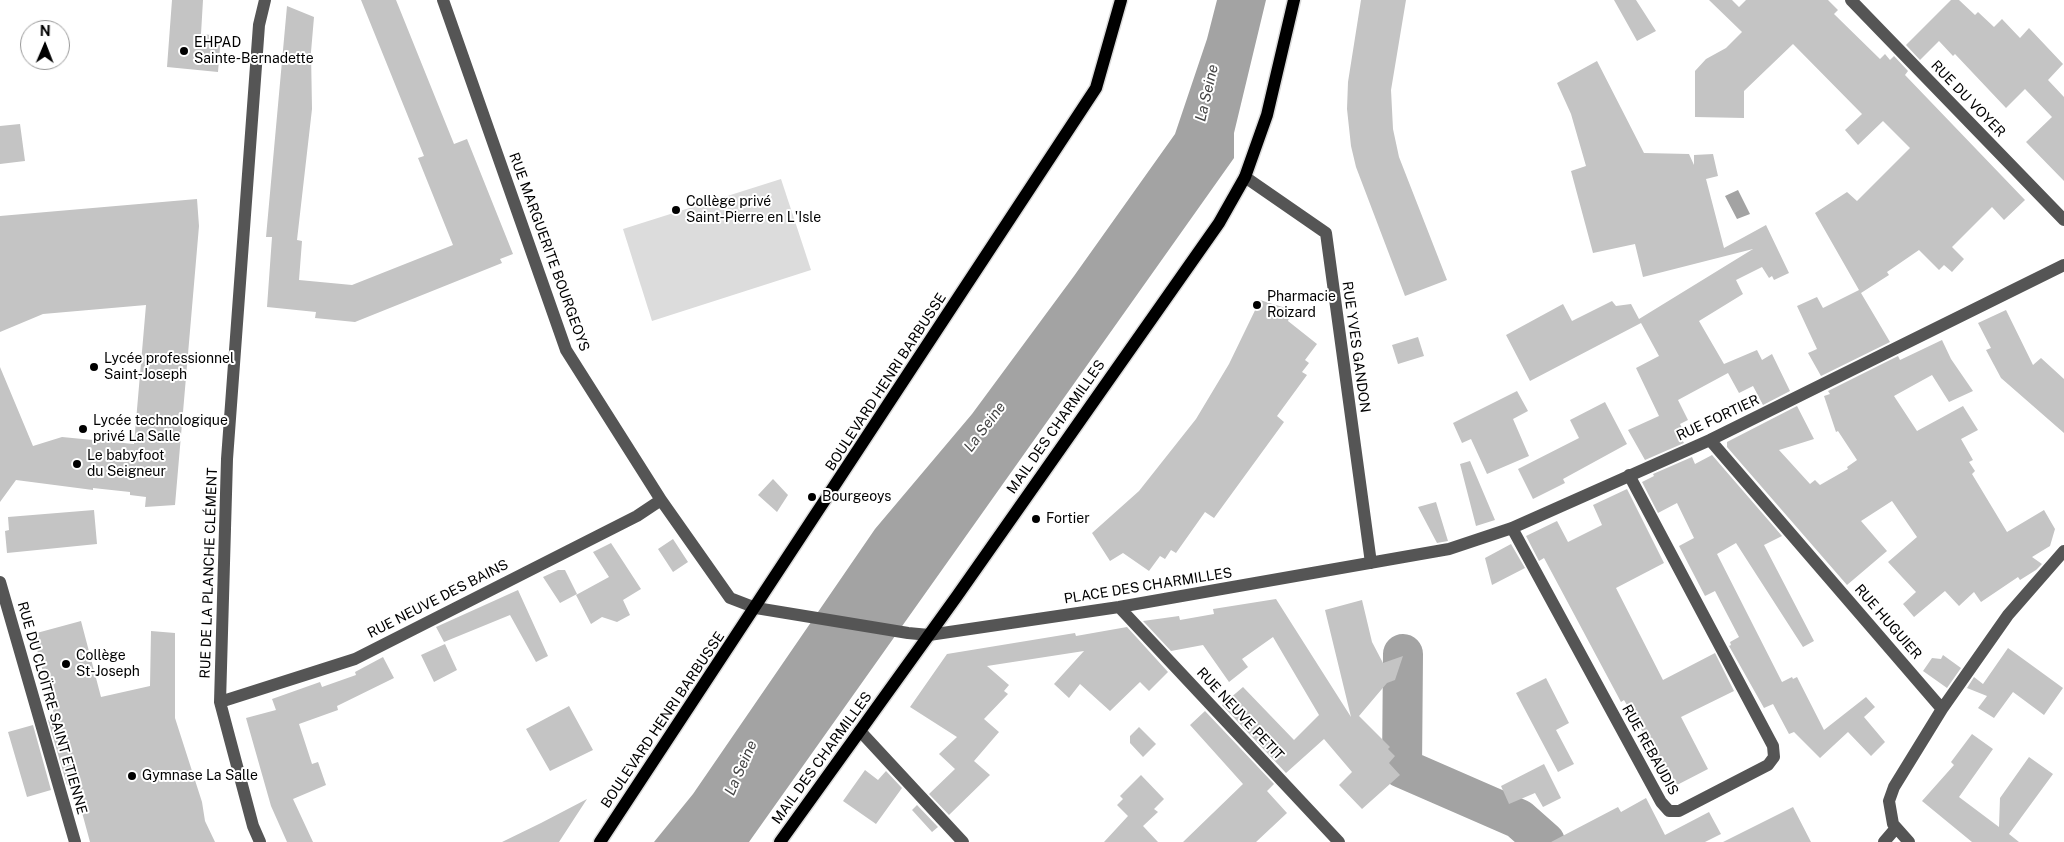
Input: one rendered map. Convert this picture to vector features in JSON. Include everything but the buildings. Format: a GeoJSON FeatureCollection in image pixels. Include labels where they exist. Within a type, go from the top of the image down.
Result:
{"type":"FeatureCollection","features":[{"type":"Feature","properties":{"kind":"main road","name":"BOULEVARD HENRI BARBUSSE"},"geometry":{"type":"LineString","coordinates":[[600,842],[756,608],[1096,88],[1121,0]]}},
{"type":"Feature","properties":{"kind":"main road","name":"MAIL DES CHARMILLES"},"geometry":{"type":"LineString","coordinates":[[780,842],[929,635],[1219,223],[1245,177],[1267,115],[1294,0]]}},
{"type":"Feature","properties":{"kind":"street","name":"RUE DE LA PLANCHE CLÉMENT"},"geometry":{"type":"LineString","coordinates":[[260,842],[253,826],[220,702],[227,460],[259,25],[265,0]]}},
{"type":"Feature","properties":{"kind":"street","name":"RUE MARGUERITE BOURGEOYS"},"geometry":{"type":"LineString","coordinates":[[443,0],[566,350],[661,500],[730,598],[756,608],[892,630]]}},
{"type":"Feature","properties":{"kind":"street","name":"RUE DU VOYER"},"geometry":{"type":"LineString","coordinates":[[1851,0],[2064,220]]}},
{"type":"Feature","properties":{"kind":"street","name":"RUE YVES GANDON"},"geometry":{"type":"LineString","coordinates":[[1245,177],[1326,233],[1371,563]]}},
{"type":"Feature","properties":{"kind":"street","name":"RUE FORTIER"},"geometry":{"type":"LineString","coordinates":[[1371,563],[1449,549],[1512,528],[1710,440],[2064,265]]}},
{"type":"Feature","properties":{"kind":"street","name":"RUE HUGUIER"},"geometry":{"type":"LineString","coordinates":[[1710,440],[1942,709]]}},
{"type":"Feature","properties":{"kind":"street","name":"RUE REBAUDIS"},"geometry":{"type":"LineString","coordinates":[[1512,528],[1661,802],[1668,811],[1679,811],[1768,765],[1774,757],[1773,746],[1629,475]]}},
{"type":"Feature","properties":{"kind":"street","name":"RUE NEUVE DES BAINS"},"geometry":{"type":"LineString","coordinates":[[220,702],[355,658],[637,516],[661,500]]}},
{"type":"Feature","properties":{"kind":"street"},"geometry":{"type":"LineString","coordinates":[[1909,842],[1896,828],[1891,816],[1889,801],[1894,787],[1942,709],[2008,615],[2064,551]]}},
{"type":"Feature","properties":{"kind":"street","name":"PLACE DES CHARMILLES"},"geometry":{"type":"LineString","coordinates":[[892,630],[929,635],[1119,607],[1371,563]]}},
{"type":"Feature","properties":{"kind":"street","name":"RUE DU CLOÏTRE SAINT ETIENNE"},"geometry":{"type":"LineString","coordinates":[[0,582],[75,842]]}},
{"type":"Feature","properties":{"kind":"street","name":"RUE NEUVE PETIT"},"geometry":{"type":"LineString","coordinates":[[1119,607],[1339,842]]}},
{"type":"Feature","properties":{"kind":"street"},"geometry":{"type":"LineString","coordinates":[[860,732],[963,842]]}},
{"type":"Feature","properties":{"kind":"street"},"geometry":{"type":"LineString","coordinates":[[1884,842],[1896,828]]}},
{"type":"Feature","properties":{"kind":"shaded area"},"geometry":{"type":"Polygon","coordinates":[[[781,179],[811,270],[652,321],[623,229],[781,179]]]}},
{"type":"Feature","properties":{"kind":"water","name":"La Seine"},"geometry":{"type":"Polygon","coordinates":[[[1217,0],[1266,0],[1234,133],[1234,158],[749,842],[654,842],[693,794],[875,529],[972,414],[1074,276],[1175,134],[1207,39],[1217,0]]]}},
{"type":"Feature","properties":{"kind":"water"},"geometry":{"type":"Polygon","coordinates":[[[1738,190],[1750,214],[1737,219],[1725,196],[1738,190]]]}},
{"type":"Feature","properties":{"kind":"waterway"},"geometry":{"type":"LineString","coordinates":[[1403,654],[1402,768],[1519,819],[1545,842]]}},
{"type":"Feature","properties":{"kind":"place","name":"EHPAD Sainte-Bernadette"},"geometry":{"type":"Point","coordinates":[184,51]}},
{"type":"Feature","properties":{"kind":"place","name":"Collège privé Saint-Pierre en L'Isle"},"geometry":{"type":"Point","coordinates":[676,210]}},
{"type":"Feature","properties":{"kind":"place","name":"Pharmacie Roizard"},"geometry":{"type":"Point","coordinates":[1257,305]}},
{"type":"Feature","properties":{"kind":"place","name":"Lycée professionnel Saint-Joseph"},"geometry":{"type":"Point","coordinates":[94,367]}},
{"type":"Feature","properties":{"kind":"place","name":"Lycée technologique privé La Salle"},"geometry":{"type":"Point","coordinates":[83,429]}},
{"type":"Feature","properties":{"kind":"place","name":"Le babyfoot du Seigneur"},"geometry":{"type":"Point","coordinates":[77,464]}},
{"type":"Feature","properties":{"kind":"place","name":"Bourgeoys"},"geometry":{"type":"Point","coordinates":[812,497]}},
{"type":"Feature","properties":{"kind":"place","name":"Fortier"},"geometry":{"type":"Point","coordinates":[1036,519]}},
{"type":"Feature","properties":{"kind":"place","name":"Collège St-Joseph"},"geometry":{"type":"Point","coordinates":[66,664]}},
{"type":"Feature","properties":{"kind":"place","name":"Gymnase La Salle"},"geometry":{"type":"Point","coordinates":[132,776]}}]}
